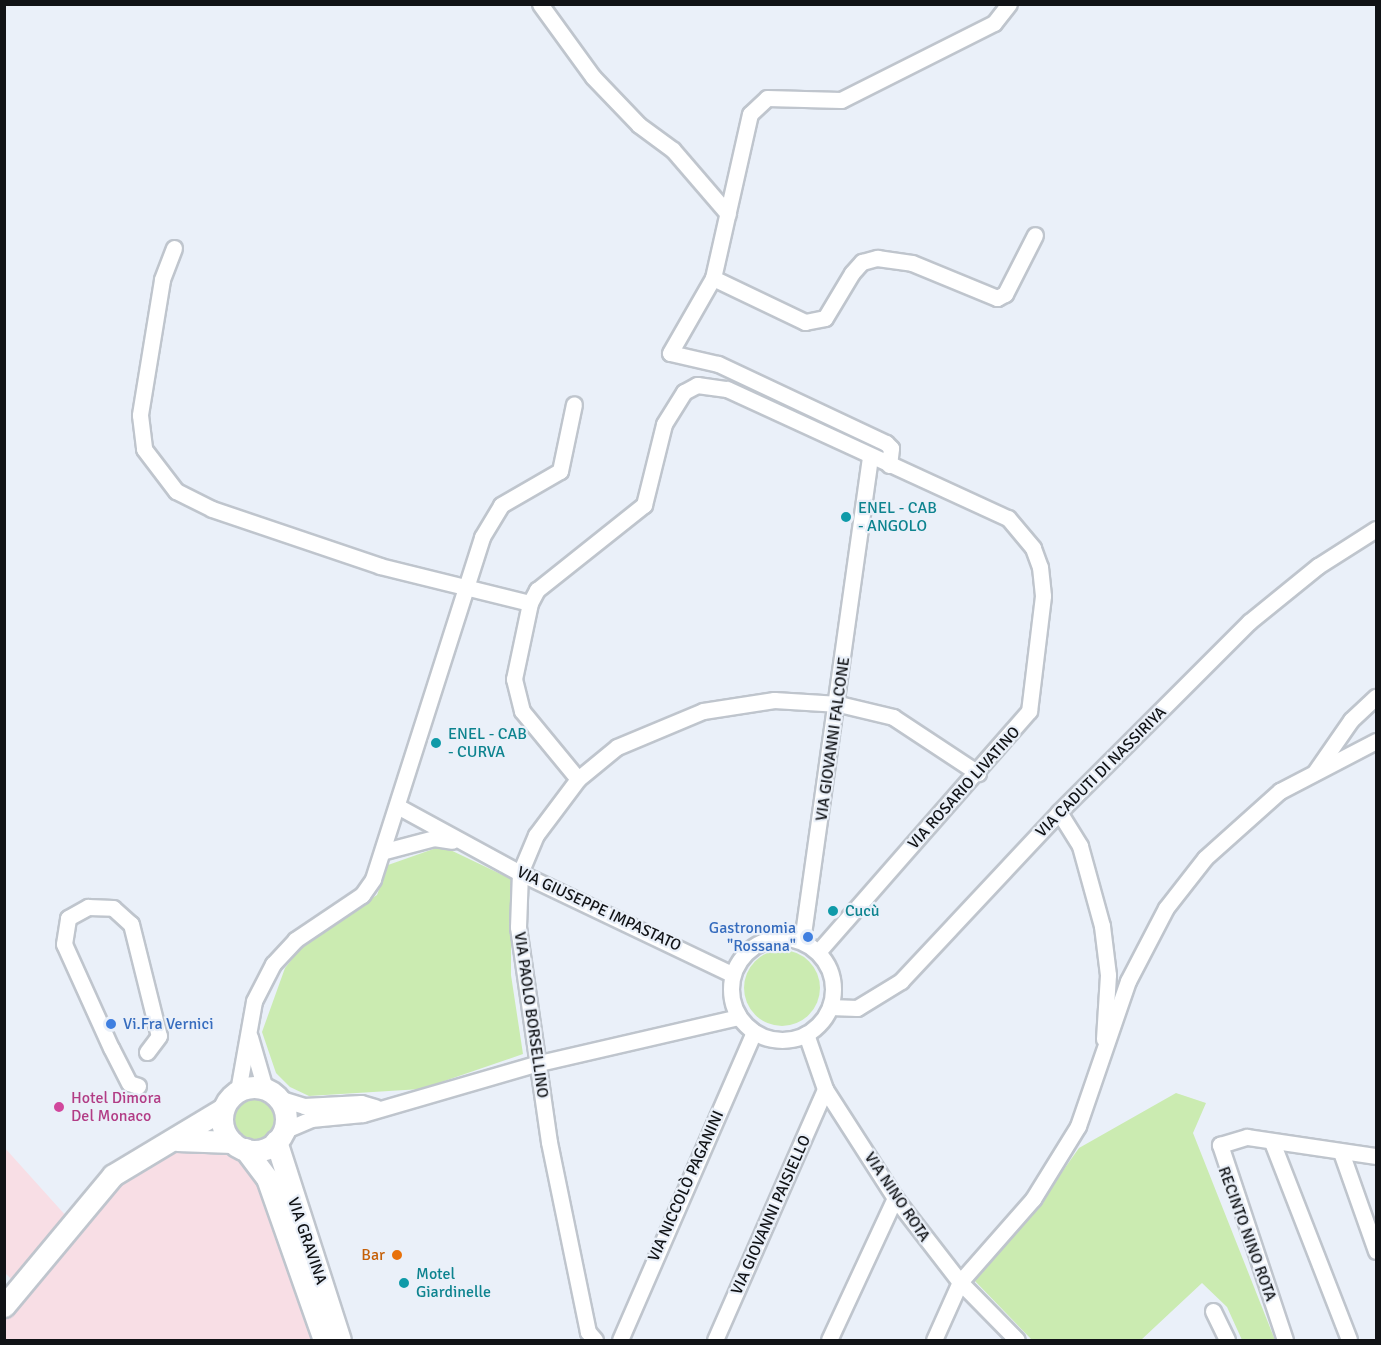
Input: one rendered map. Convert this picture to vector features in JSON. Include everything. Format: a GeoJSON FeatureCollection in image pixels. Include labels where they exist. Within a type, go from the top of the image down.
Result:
{"type":"FeatureCollection","features":[{"type":"Feature","properties":{"kind":"main road"},"geometry":{"type":"LineString","coordinates":[[4,1306],[113,1175],[170,1140],[223,1109],[238,1091],[271,1093],[285,1113],[280,1136],[262,1149],[170,1140]]}},
{"type":"Feature","properties":{"kind":"main road"},"geometry":{"type":"LineString","coordinates":[[223,1109],[223,1127],[239,1146]]}},
{"type":"Feature","properties":{"kind":"main road","name":"VIA GRAVINA"},"geometry":{"type":"LineString","coordinates":[[280,1136],[340,1341]]}},
{"type":"Feature","properties":{"kind":"main road","name":"VIA GRAVINA"},"geometry":{"type":"LineString","coordinates":[[239,1146],[267,1178],[324,1341]]}},
{"type":"Feature","properties":{"kind":"street"},"geometry":{"type":"LineString","coordinates":[[540,4],[600,84],[673,150],[728,214]]}},
{"type":"Feature","properties":{"kind":"street"},"geometry":{"type":"LineString","coordinates":[[889,465],[891,448],[886,443],[718,364],[669,353],[713,278],[750,114],[767,98],[841,100],[994,23],[1009,4]]}},
{"type":"Feature","properties":{"kind":"street"},"geometry":{"type":"LineString","coordinates":[[713,278],[814,322],[825,318],[862,262],[877,258],[912,263],[997,298],[1005,294],[1035,235]]}},
{"type":"Feature","properties":{"kind":"street"},"geometry":{"type":"LineString","coordinates":[[174,248],[162,280],[140,416],[144,448],[176,491],[212,509],[380,566],[530,603],[514,679],[519,700],[578,779]]}},
{"type":"Feature","properties":{"kind":"street","name":"VIA ROSARIO LIVATINO"},"geometry":{"type":"LineString","coordinates":[[530,603],[537,590],[644,506],[664,424],[684,392],[697,385],[728,389],[870,458],[1008,518],[1033,548],[1040,567],[1043,597],[1029,711],[978,773],[818,952]]}},
{"type":"Feature","properties":{"kind":"street"},"geometry":{"type":"LineString","coordinates":[[238,1091],[244,1055],[250,1036],[254,1001],[273,964],[295,940],[363,895],[385,851],[468,589],[482,537],[501,505],[560,471],[574,404]]}},
{"type":"Feature","properties":{"kind":"street","name":"VIA GIOVANNI FALCONE"},"geometry":{"type":"LineString","coordinates":[[802,941],[839,704],[858,536],[870,458]]}},
{"type":"Feature","properties":{"kind":"street","name":"VIA CADUTI DI NASSIRIYA"},"geometry":{"type":"LineString","coordinates":[[830,1007],[857,1008],[901,981],[1059,812],[1249,622],[1318,566],[1377,529]]}},
{"type":"Feature","properties":{"kind":"street"},"geometry":{"type":"LineString","coordinates":[[1315,772],[1352,720],[1377,697]]}},
{"type":"Feature","properties":{"kind":"street","name":"VIA PAOLO BORSELLINO"},"geometry":{"type":"LineString","coordinates":[[595,1341],[588,1332],[549,1142],[518,927],[520,873],[536,835],[578,779],[617,747],[703,711],[774,699],[839,704],[893,717],[978,773]]}},
{"type":"Feature","properties":{"kind":"street"},"geometry":{"type":"LineString","coordinates":[[934,1341],[960,1282],[1033,1199],[1063,1155],[1093,1094],[1105,1045],[1145,947],[1205,858],[1280,791],[1377,741]]}},
{"type":"Feature","properties":{"kind":"street","name":"VIA GIUSEPPE IMPASTATO"},"geometry":{"type":"LineString","coordinates":[[399,807],[520,873],[732,974]]}},
{"type":"Feature","properties":{"kind":"street"},"geometry":{"type":"LineString","coordinates":[[1059,812],[1080,846],[1102,926],[1108,975],[1105,1045]]}},
{"type":"Feature","properties":{"kind":"street","name":"VIA GIUSEPPE IMPASTATO"},"geometry":{"type":"LineString","coordinates":[[385,851],[434,838],[466,843]]}},
{"type":"Feature","properties":{"kind":"street"},"geometry":{"type":"LineString","coordinates":[[138,1086],[129,1083],[64,944],[68,918],[88,907],[113,908],[131,924],[159,1036],[147,1052]]}},
{"type":"Feature","properties":{"kind":"street"},"geometry":{"type":"LineString","coordinates":[[802,941],[818,952],[832,978],[830,1007],[806,1034],[770,1039],[754,1032],[739,1017],[730,989],[732,974],[760,942],[802,941]]}},
{"type":"Feature","properties":{"kind":"street"},"geometry":{"type":"LineString","coordinates":[[280,1136],[311,1119],[363,1114],[375,1107],[539,1063],[739,1017]]}},
{"type":"Feature","properties":{"kind":"street","name":"VIA NICCOLÒ PAGANINI"},"geometry":{"type":"LineString","coordinates":[[620,1341],[754,1032]]}},
{"type":"Feature","properties":{"kind":"street","name":"VIA NINO ROTA"},"geometry":{"type":"LineString","coordinates":[[806,1034],[825,1089],[895,1198],[960,1282],[1017,1341]]}},
{"type":"Feature","properties":{"kind":"street"},"geometry":{"type":"LineString","coordinates":[[250,1036],[271,1093],[304,1106],[361,1103],[375,1107]]}},
{"type":"Feature","properties":{"kind":"street"},"geometry":{"type":"LineString","coordinates":[[244,1055],[259,1064]]}},
{"type":"Feature","properties":{"kind":"street","name":"VIA GIOVANNI PAISIELLO"},"geometry":{"type":"LineString","coordinates":[[715,1341],[825,1089]]}},
{"type":"Feature","properties":{"kind":"street","name":"RECINTO NINO ROTA"},"geometry":{"type":"LineString","coordinates":[[1285,1341],[1220,1159],[1220,1145],[1229,1139],[1272,1142],[1377,1156]]}},
{"type":"Feature","properties":{"kind":"street"},"geometry":{"type":"LineString","coordinates":[[1272,1142],[1349,1341]]}},
{"type":"Feature","properties":{"kind":"street"},"geometry":{"type":"LineString","coordinates":[[1341,1152],[1377,1251]]}},
{"type":"Feature","properties":{"kind":"street"},"geometry":{"type":"LineString","coordinates":[[830,1341],[895,1198]]}},
{"type":"Feature","properties":{"kind":"street"},"geometry":{"type":"LineString","coordinates":[[1213,1311],[1227,1341]]}},
{"type":"Feature","properties":{"kind":"shaded area"},"geometry":{"type":"Polygon","coordinates":[[[4,1147],[76,1227],[108,1192],[172,1151],[199,1147],[241,1158],[256,1173],[315,1340],[5,1340],[5,1320],[26,1293],[5,1273],[4,1147]]]}},
{"type":"Feature","properties":{"kind":"green space"},"geometry":{"type":"Polygon","coordinates":[[[442,846],[511,879],[511,975],[523,1054],[421,1089],[309,1096],[290,1087],[276,1073],[262,1032],[285,968],[307,940],[377,895],[388,865],[442,846]]]}},
{"type":"Feature","properties":{"kind":"green space"},"geometry":{"type":"Polygon","coordinates":[[[790,950],[803,956],[814,967],[820,980],[818,1003],[803,1020],[790,1026],[774,1026],[761,1020],[746,1003],[744,980],[750,967],[767,952],[790,950]]]}},
{"type":"Feature","properties":{"kind":"green space"},"geometry":{"type":"Polygon","coordinates":[[[1176,1093],[1206,1103],[1193,1133],[1275,1340],[1242,1340],[1227,1307],[1202,1283],[1141,1340],[1032,1340],[973,1279],[1030,1217],[1079,1148],[1176,1093]]]}},
{"type":"Feature","properties":{"kind":"green space"},"geometry":{"type":"Polygon","coordinates":[[[254,1094],[272,1101],[279,1119],[272,1137],[254,1144],[236,1137],[229,1119],[236,1101],[254,1094]]]}},
{"type":"Feature","properties":{"kind":"place","name":"ENEL - CAB - ANGOLO"},"geometry":{"type":"Point","coordinates":[846,517]}},
{"type":"Feature","properties":{"kind":"place","name":"ENEL - CAB - CURVA"},"geometry":{"type":"Point","coordinates":[436,743]}},
{"type":"Feature","properties":{"kind":"place","name":"Cucù"},"geometry":{"type":"Point","coordinates":[833,911]}},
{"type":"Feature","properties":{"kind":"place","name":"Gastronomia \"Rossana\""},"geometry":{"type":"Point","coordinates":[808,937]}},
{"type":"Feature","properties":{"kind":"place","name":"Vi.Fra Vernici"},"geometry":{"type":"Point","coordinates":[111,1024]}},
{"type":"Feature","properties":{"kind":"place","name":"Hotel Dimora Del Monaco"},"geometry":{"type":"Point","coordinates":[59,1107]}},
{"type":"Feature","properties":{"kind":"place","name":"Bar"},"geometry":{"type":"Point","coordinates":[397,1255]}},
{"type":"Feature","properties":{"kind":"place","name":"Motel Giardinelle"},"geometry":{"type":"Point","coordinates":[404,1283]}}]}
